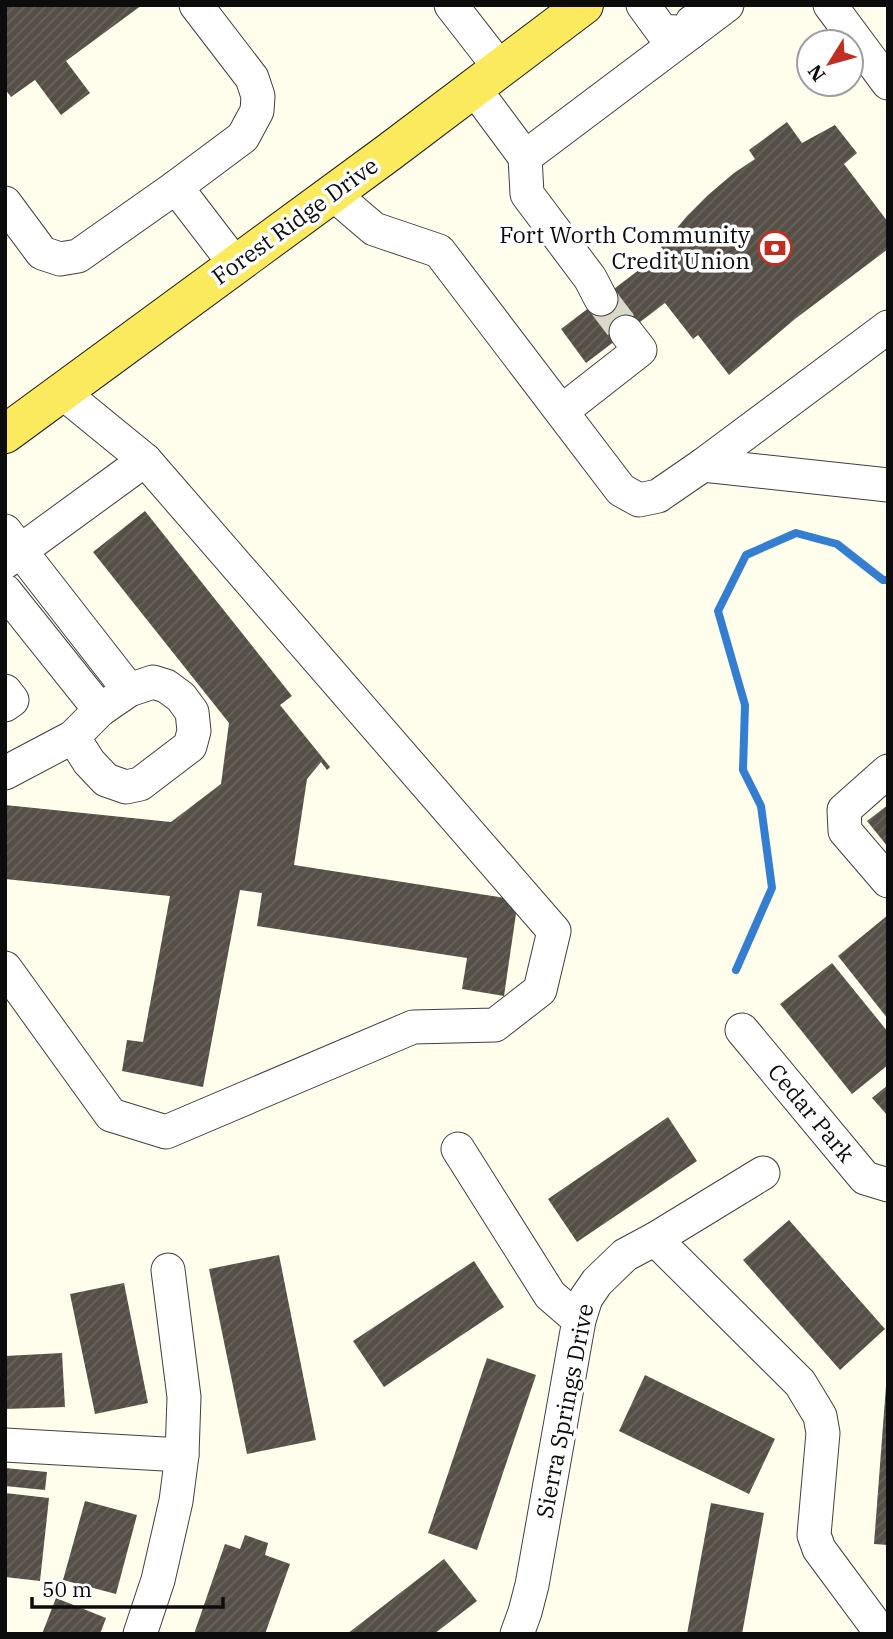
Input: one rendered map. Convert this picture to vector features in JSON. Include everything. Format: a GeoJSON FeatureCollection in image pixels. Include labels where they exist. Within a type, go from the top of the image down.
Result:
{"type":"FeatureCollection","features":[{"type":"Feature","properties":{"kind":"main road","name":"Forest Ridge Drive"},"geometry":{"type":"LineString","coordinates":[[7,429],[63,393],[584,5]]}},
{"type":"Feature","properties":{"kind":"street"},"geometry":{"type":"LineString","coordinates":[[5,203],[42,253],[60,259],[78,256],[243,137],[257,111],[258,96],[252,78],[196,5]]}},
{"type":"Feature","properties":{"kind":"street"},"geometry":{"type":"LineString","coordinates":[[451,5],[525,157],[527,194],[590,278],[601,299]]}},
{"type":"Feature","properties":{"kind":"street"},"geometry":{"type":"LineString","coordinates":[[643,5],[662,31],[727,5]]}},
{"type":"Feature","properties":{"kind":"street"},"geometry":{"type":"LineString","coordinates":[[830,5],[888,83]]}},
{"type":"Feature","properties":{"kind":"street"},"geometry":{"type":"LineString","coordinates":[[525,157],[693,19]]}},
{"type":"Feature","properties":{"kind":"street"},"geometry":{"type":"LineString","coordinates":[[176,187],[235,264]]}},
{"type":"Feature","properties":{"kind":"street"},"geometry":{"type":"LineString","coordinates":[[332,193],[374,229],[439,251],[621,490],[639,500],[658,496],[703,465],[888,327]]}},
{"type":"Feature","properties":{"kind":"street"},"geometry":{"type":"LineString","coordinates":[[562,411],[640,350],[626,332]]}},
{"type":"Feature","properties":{"kind":"street"},"geometry":{"type":"LineString","coordinates":[[5,968],[111,1115],[166,1132],[413,1027],[495,1025],[540,990],[554,931],[145,460],[63,393]]}},
{"type":"Feature","properties":{"kind":"street"},"geometry":{"type":"LineString","coordinates":[[129,690],[11,548],[145,460]]}},
{"type":"Feature","properties":{"kind":"street"},"geometry":{"type":"LineString","coordinates":[[703,465],[888,485]]}},
{"type":"Feature","properties":{"kind":"street"},"geometry":{"type":"LineString","coordinates":[[5,591],[100,710]]}},
{"type":"Feature","properties":{"kind":"street"},"geometry":{"type":"LineString","coordinates":[[5,774],[73,737],[100,710],[129,690],[153,682],[181,697],[192,712],[194,731],[190,746],[140,784],[126,787],[106,780],[89,762],[73,737]]}},
{"type":"Feature","properties":{"kind":"street"},"geometry":{"type":"LineString","coordinates":[[5,691],[12,700],[5,705]]}},
{"type":"Feature","properties":{"kind":"street"},"geometry":{"type":"LineString","coordinates":[[888,771],[844,810],[845,831],[888,881]]}},
{"type":"Feature","properties":{"kind":"street","name":"Cedar Park"},"geometry":{"type":"LineString","coordinates":[[742,1030],[876,1181],[888,1205]]}},
{"type":"Feature","properties":{"kind":"street"},"geometry":{"type":"LineString","coordinates":[[458,1149],[550,1295],[579,1320]]}},
{"type":"Feature","properties":{"kind":"street","name":"Sierra Springs Drive"},"geometry":{"type":"LineString","coordinates":[[517,1634],[532,1586],[579,1320],[586,1298],[597,1282],[625,1255],[656,1240],[763,1173]]}},
{"type":"Feature","properties":{"kind":"street"},"geometry":{"type":"LineString","coordinates":[[656,1240],[800,1383],[820,1416],[823,1433],[814,1535],[820,1549],[882,1634]]}},
{"type":"Feature","properties":{"kind":"street"},"geometry":{"type":"LineString","coordinates":[[140,1634],[158,1580],[176,1501],[182,1454],[184,1397],[168,1270]]}},
{"type":"Feature","properties":{"kind":"street"},"geometry":{"type":"LineString","coordinates":[[5,1445],[182,1454]]}},
{"type":"Feature","properties":{"kind":"building"},"geometry":{"type":"Polygon","coordinates":[[[5,5],[142,5],[66,61],[90,93],[61,115],[35,80],[11,97],[5,89],[5,5]]]}},
{"type":"Feature","properties":{"kind":"building","name":"Fort Worth Community Credit Union"},"geometry":{"type":"Polygon","coordinates":[[[787,122],[802,143],[835,125],[857,153],[844,164],[888,222],[888,249],[795,319],[729,375],[698,335],[693,339],[665,303],[586,363],[561,329],[664,251],[661,247],[687,216],[734,173],[755,159],[749,150],[787,122]]]}},
{"type":"Feature","properties":{"kind":"building"},"geometry":{"type":"Polygon","coordinates":[[[145,511],[292,696],[280,705],[330,767],[327,770],[321,762],[307,779],[294,865],[518,900],[504,996],[462,989],[467,958],[257,926],[262,893],[240,890],[203,1087],[122,1071],[127,1040],[143,1042],[170,896],[5,879],[5,805],[171,822],[221,784],[229,723],[93,552],[145,511]]]}},
{"type":"Feature","properties":{"kind":"building"},"geometry":{"type":"Polygon","coordinates":[[[888,805],[888,847],[867,821],[888,805]]]}},
{"type":"Feature","properties":{"kind":"building"},"geometry":{"type":"Polygon","coordinates":[[[888,915],[888,1019],[838,956],[888,915]]]}},
{"type":"Feature","properties":{"kind":"building"},"geometry":{"type":"Polygon","coordinates":[[[832,963],[888,1032],[888,1065],[852,1094],[780,1004],[832,963]]]}},
{"type":"Feature","properties":{"kind":"building"},"geometry":{"type":"Polygon","coordinates":[[[888,1085],[888,1116],[872,1098],[888,1085]]]}},
{"type":"Feature","properties":{"kind":"building"},"geometry":{"type":"Polygon","coordinates":[[[668,1117],[697,1161],[577,1242],[548,1199],[668,1117]]]}},
{"type":"Feature","properties":{"kind":"building"},"geometry":{"type":"Polygon","coordinates":[[[789,1220],[885,1329],[840,1370],[743,1260],[789,1220]]]}},
{"type":"Feature","properties":{"kind":"building"},"geometry":{"type":"Polygon","coordinates":[[[279,1255],[316,1440],[247,1454],[209,1269],[279,1255]]]}},
{"type":"Feature","properties":{"kind":"building"},"geometry":{"type":"Polygon","coordinates":[[[474,1261],[504,1307],[384,1387],[353,1341],[474,1261]]]}},
{"type":"Feature","properties":{"kind":"building"},"geometry":{"type":"Polygon","coordinates":[[[124,1283],[148,1403],[95,1414],[70,1294],[124,1283]]]}},
{"type":"Feature","properties":{"kind":"building"},"geometry":{"type":"Polygon","coordinates":[[[62,1353],[65,1407],[5,1409],[5,1356],[62,1353]]]}},
{"type":"Feature","properties":{"kind":"building"},"geometry":{"type":"Polygon","coordinates":[[[487,1358],[536,1375],[477,1550],[428,1533],[487,1358]]]}},
{"type":"Feature","properties":{"kind":"building"},"geometry":{"type":"Polygon","coordinates":[[[645,1375],[775,1439],[749,1494],[619,1431],[645,1375]]]}},
{"type":"Feature","properties":{"kind":"building"},"geometry":{"type":"Polygon","coordinates":[[[888,1386],[888,1545],[874,1544],[888,1386]]]}},
{"type":"Feature","properties":{"kind":"building"},"geometry":{"type":"Polygon","coordinates":[[[5,1468],[47,1472],[45,1490],[5,1486],[5,1468]]]}},
{"type":"Feature","properties":{"kind":"building"},"geometry":{"type":"Polygon","coordinates":[[[5,1493],[49,1498],[40,1581],[5,1577],[5,1493]]]}},
{"type":"Feature","properties":{"kind":"building"},"geometry":{"type":"Polygon","coordinates":[[[85,1501],[137,1515],[116,1594],[63,1580],[85,1501]]]}},
{"type":"Feature","properties":{"kind":"building"},"geometry":{"type":"Polygon","coordinates":[[[711,1503],[764,1513],[742,1634],[687,1634],[711,1503]]]}},
{"type":"Feature","properties":{"kind":"building"},"geometry":{"type":"Polygon","coordinates":[[[245,1535],[268,1543],[265,1555],[290,1564],[265,1634],[194,1634],[225,1544],[240,1549],[245,1535]]]}},
{"type":"Feature","properties":{"kind":"building"},"geometry":{"type":"Polygon","coordinates":[[[444,1559],[477,1601],[434,1634],[347,1634],[444,1559]]]}},
{"type":"Feature","properties":{"kind":"building"},"geometry":{"type":"Polygon","coordinates":[[[56,1598],[106,1618],[100,1634],[42,1634],[56,1598]]]}},
{"type":"Feature","properties":{"kind":"waterway"},"geometry":{"type":"LineString","coordinates":[[736,970],[772,888],[761,806],[743,770],[745,705],[718,611],[746,555],[796,533],[837,544],[883,580],[888,580]]}},
{"type":"Feature","properties":{"kind":"tunnel"},"geometry":{"type":"LineString","coordinates":[[601,299],[626,332]]}},
{"type":"Feature","properties":{"kind":"place","name":"Fort Worth Community Credit Union"},"geometry":{"type":"Point","coordinates":[775,248]}}]}
